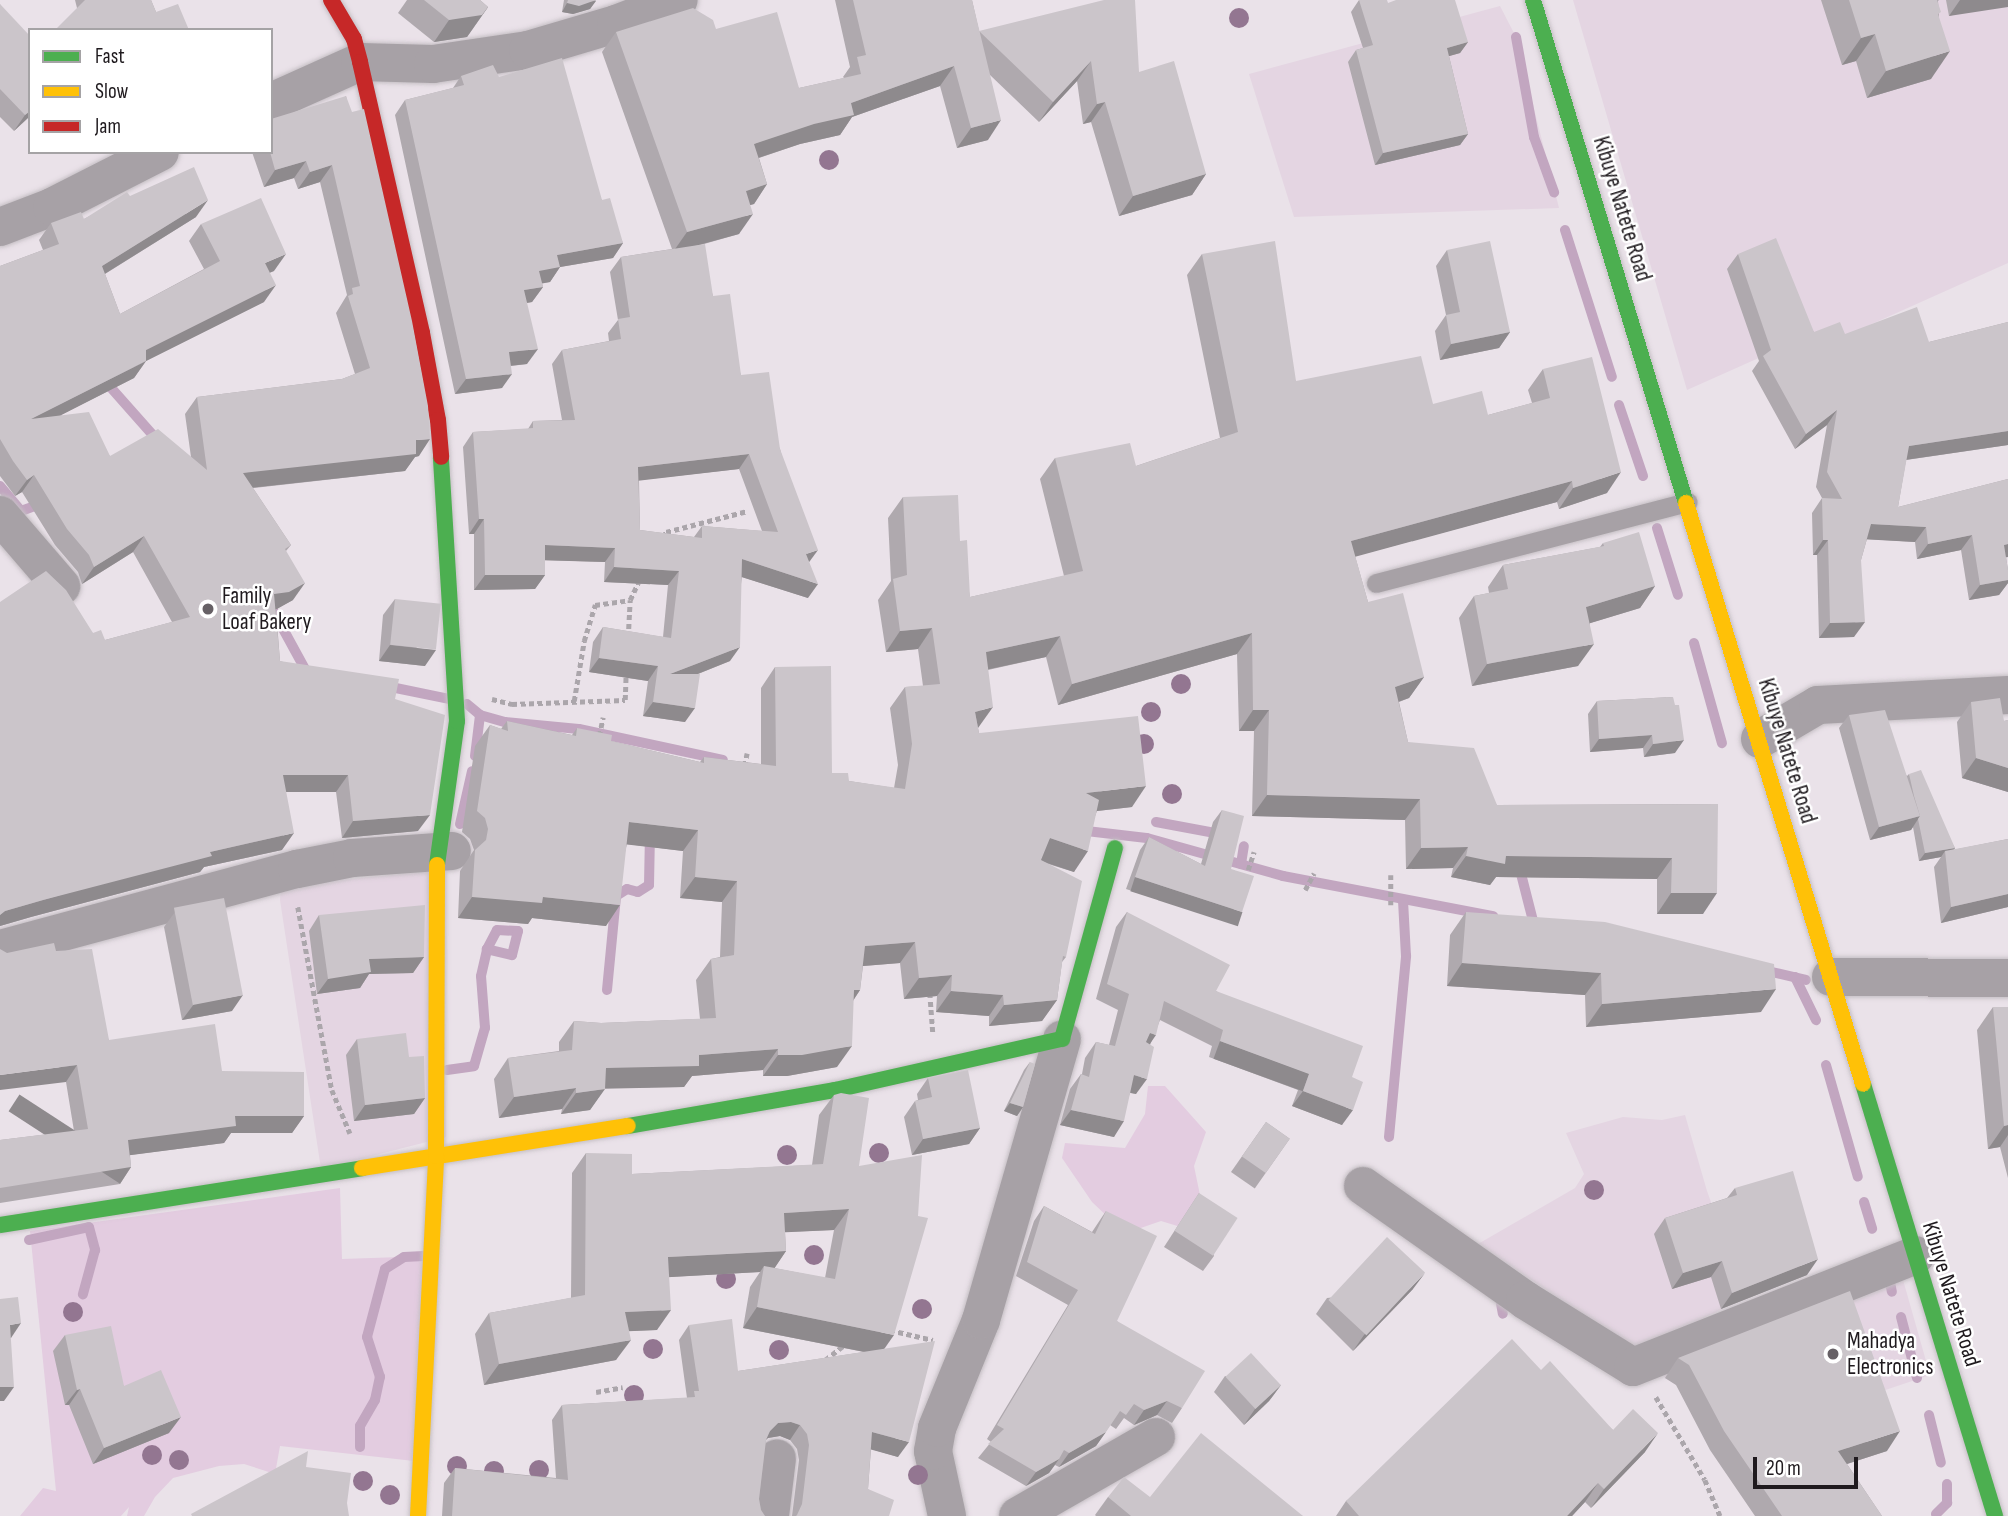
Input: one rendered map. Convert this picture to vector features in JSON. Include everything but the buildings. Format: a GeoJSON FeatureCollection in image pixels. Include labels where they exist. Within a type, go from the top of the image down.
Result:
{"type":"FeatureCollection","features":[{"type":"Feature","properties":{"kind":"street"},"geometry":{"type":"LineString","coordinates":[[331,0],[350,31],[360,62],[422,333],[438,420],[457,694],[457,721],[444,851],[436,1156],[418,1516]]}},
{"type":"Feature","properties":{"kind":"street"},"geometry":{"type":"LineString","coordinates":[[273,101],[360,62],[433,64],[528,50],[616,24],[679,0]]}},
{"type":"Feature","properties":{"kind":"street","name":"Kibuye Natete Road"},"geometry":{"type":"LineString","coordinates":[[1534,0],[1995,1516]]}},
{"type":"Feature","properties":{"kind":"street"},"geometry":{"type":"LineString","coordinates":[[0,227],[52,207],[156,154]]}},
{"type":"Feature","properties":{"kind":"street"},"geometry":{"type":"LineString","coordinates":[[0,516],[61,586]]}},
{"type":"Feature","properties":{"kind":"street"},"geometry":{"type":"LineString","coordinates":[[1760,739],[1818,705],[2008,695]]}},
{"type":"Feature","properties":{"kind":"street"},"geometry":{"type":"LineString","coordinates":[[947,1516],[933,1451],[937,1428],[971,1349],[1013,1217],[1115,848]]}},
{"type":"Feature","properties":{"kind":"street"},"geometry":{"type":"LineString","coordinates":[[0,949],[297,869],[352,858],[444,851]]}},
{"type":"Feature","properties":{"kind":"street"},"geometry":{"type":"LineString","coordinates":[[1831,977],[2008,978]]}},
{"type":"Feature","properties":{"kind":"street"},"geometry":{"type":"LineString","coordinates":[[0,1225],[782,1100],[1062,1038]]}},
{"type":"Feature","properties":{"kind":"street"},"geometry":{"type":"LineString","coordinates":[[1363,1186],[1514,1293],[1633,1367],[1916,1255]]}},
{"type":"Feature","properties":{"kind":"street"},"geometry":{"type":"LineString","coordinates":[[1018,1516],[1156,1437]]}},
{"type":"Feature","properties":{"kind":"street"},"geometry":{"type":"LineString","coordinates":[[770,1516],[777,1458]]}},
{"type":"Feature","properties":{"kind":"lane"},"geometry":{"type":"LineString","coordinates":[[1376,583],[1688,502]]}},
{"type":"Feature","properties":{"kind":"path"},"geometry":{"type":"LineString","coordinates":[[660,542],[666,532],[747,511]]}},
{"type":"Feature","properties":{"kind":"path"},"geometry":{"type":"LineString","coordinates":[[627,650],[630,600],[642,575]]}},
{"type":"Feature","properties":{"kind":"path"},"geometry":{"type":"LineString","coordinates":[[574,701],[584,641],[595,606],[630,600]]}},
{"type":"Feature","properties":{"kind":"path"},"geometry":{"type":"LineString","coordinates":[[457,694],[512,704],[625,699],[627,662]]}},
{"type":"Feature","properties":{"kind":"path"},"geometry":{"type":"LineString","coordinates":[[597,747],[603,717]]}},
{"type":"Feature","properties":{"kind":"path"},"geometry":{"type":"LineString","coordinates":[[741,776],[747,753]]}},
{"type":"Feature","properties":{"kind":"path"},"geometry":{"type":"LineString","coordinates":[[1248,870],[1254,852]]}},
{"type":"Feature","properties":{"kind":"path"},"geometry":{"type":"LineString","coordinates":[[1305,890],[1314,873]]}},
{"type":"Feature","properties":{"kind":"path"},"geometry":{"type":"LineString","coordinates":[[1391,875],[1391,905]]}},
{"type":"Feature","properties":{"kind":"path"},"geometry":{"type":"LineString","coordinates":[[295,895],[332,1090],[349,1131],[377,1166]]}},
{"type":"Feature","properties":{"kind":"path"},"geometry":{"type":"LineString","coordinates":[[930,986],[935,1065]]}},
{"type":"Feature","properties":{"kind":"path"},"geometry":{"type":"LineString","coordinates":[[886,1329],[971,1349]]}},
{"type":"Feature","properties":{"kind":"path"},"geometry":{"type":"LineString","coordinates":[[818,1366],[850,1340]]}},
{"type":"Feature","properties":{"kind":"path"},"geometry":{"type":"LineString","coordinates":[[1633,1367],[1675,1425],[1720,1516]]}},
{"type":"Feature","properties":{"kind":"path"},"geometry":{"type":"LineString","coordinates":[[596,1392],[623,1387]]}},
{"type":"Feature","properties":{"kind":"shaded area"},"geometry":{"type":"Polygon","coordinates":[[[1573,0],[2008,0],[2008,263],[1834,341],[1826,328],[1687,390],[1573,0]]]}},
{"type":"Feature","properties":{"kind":"shaded area"},"geometry":{"type":"Polygon","coordinates":[[[1500,6],[1516,37],[1559,208],[1294,217],[1249,74],[1500,6]]]}},
{"type":"Feature","properties":{"kind":"shaded area"},"geometry":{"type":"Polygon","coordinates":[[[442,870],[446,1137],[321,1169],[280,900],[281,886],[442,870]]]}},
{"type":"Feature","properties":{"kind":"shaded area"},"geometry":{"type":"Polygon","coordinates":[[[1148,1086],[1165,1086],[1206,1132],[1194,1166],[1201,1200],[1184,1228],[1161,1221],[1132,1231],[1111,1220],[1092,1202],[1062,1158],[1065,1143],[1125,1148],[1145,1114],[1148,1086]]]}},
{"type":"Feature","properties":{"kind":"shaded area"},"geometry":{"type":"Polygon","coordinates":[[[1685,1115],[1707,1191],[1745,1297],[1638,1352],[1478,1244],[1575,1188],[1584,1174],[1566,1133],[1623,1117],[1662,1120],[1685,1115]]]}},
{"type":"Feature","properties":{"kind":"shaded area"},"geometry":{"type":"Polygon","coordinates":[[[340,1188],[342,1259],[430,1256],[414,1461],[280,1446],[275,1474],[244,1464],[219,1466],[173,1478],[155,1497],[144,1516],[127,1516],[129,1507],[121,1516],[20,1516],[43,1488],[56,1491],[30,1231],[340,1188]]]}},
{"type":"Feature","properties":{"kind":"shaded area"},"geometry":{"type":"Polygon","coordinates":[[[1894,1248],[1930,1375],[1820,1412],[1727,1417],[1665,1378],[1657,1367],[1894,1248]]]}},
{"type":"Feature","properties":{"kind":"waterway"},"geometry":{"type":"LineString","coordinates":[[1516,37],[1534,137],[1554,192]]}},
{"type":"Feature","properties":{"kind":"waterway"},"geometry":{"type":"LineString","coordinates":[[1565,230],[1612,377]]}},
{"type":"Feature","properties":{"kind":"waterway"},"geometry":{"type":"LineString","coordinates":[[105,381],[159,442]]}},
{"type":"Feature","properties":{"kind":"waterway"},"geometry":{"type":"LineString","coordinates":[[1619,405],[1643,476]]}},
{"type":"Feature","properties":{"kind":"waterway"},"geometry":{"type":"LineString","coordinates":[[0,486],[21,511],[43,503]]}},
{"type":"Feature","properties":{"kind":"waterway"},"geometry":{"type":"LineString","coordinates":[[1657,528],[1678,595]]}},
{"type":"Feature","properties":{"kind":"waterway"},"geometry":{"type":"LineString","coordinates":[[270,605],[305,669]]}},
{"type":"Feature","properties":{"kind":"waterway"},"geometry":{"type":"LineString","coordinates":[[1694,643],[1722,743]]}},
{"type":"Feature","properties":{"kind":"waterway"},"geometry":{"type":"LineString","coordinates":[[386,686],[449,699]]}},
{"type":"Feature","properties":{"kind":"waterway"},"geometry":{"type":"LineString","coordinates":[[467,704],[480,715],[505,722],[579,729],[723,760]]}},
{"type":"Feature","properties":{"kind":"waterway"},"geometry":{"type":"LineString","coordinates":[[475,756],[480,715]]}},
{"type":"Feature","properties":{"kind":"waterway"},"geometry":{"type":"LineString","coordinates":[[460,824],[472,771]]}},
{"type":"Feature","properties":{"kind":"waterway"},"geometry":{"type":"LineString","coordinates":[[1156,822],[1215,833],[1218,839]]}},
{"type":"Feature","properties":{"kind":"waterway"},"geometry":{"type":"LineString","coordinates":[[1078,830],[1147,838],[1283,876],[1493,916]]}},
{"type":"Feature","properties":{"kind":"waterway"},"geometry":{"type":"LineString","coordinates":[[607,990],[616,896],[627,889],[638,892],[649,885],[650,833]]}},
{"type":"Feature","properties":{"kind":"waterway"},"geometry":{"type":"LineString","coordinates":[[1241,864],[1244,846]]}},
{"type":"Feature","properties":{"kind":"waterway"},"geometry":{"type":"LineString","coordinates":[[1519,866],[1534,925]]}},
{"type":"Feature","properties":{"kind":"waterway"},"geometry":{"type":"LineString","coordinates":[[1389,1137],[1406,956],[1403,900]]}},
{"type":"Feature","properties":{"kind":"waterway"},"geometry":{"type":"LineString","coordinates":[[447,1070],[474,1066],[485,1028],[481,976],[487,949],[497,930],[518,931],[512,955],[487,949]]}},
{"type":"Feature","properties":{"kind":"waterway"},"geometry":{"type":"LineString","coordinates":[[1763,970],[1806,980]]}},
{"type":"Feature","properties":{"kind":"waterway"},"geometry":{"type":"LineString","coordinates":[[1795,977],[1816,1020]]}},
{"type":"Feature","properties":{"kind":"waterway"},"geometry":{"type":"LineString","coordinates":[[1826,1065],[1858,1177]]}},
{"type":"Feature","properties":{"kind":"waterway"},"geometry":{"type":"LineString","coordinates":[[1864,1202],[1872,1229]]}},
{"type":"Feature","properties":{"kind":"waterway"},"geometry":{"type":"LineString","coordinates":[[29,1240],[89,1227],[95,1250],[83,1294]]}},
{"type":"Feature","properties":{"kind":"waterway"},"geometry":{"type":"LineString","coordinates":[[360,1447],[360,1426],[375,1400],[380,1377],[367,1337],[385,1269],[404,1257],[424,1256]]}},
{"type":"Feature","properties":{"kind":"waterway"},"geometry":{"type":"LineString","coordinates":[[1888,1272],[1892,1292]]}},
{"type":"Feature","properties":{"kind":"waterway"},"geometry":{"type":"LineString","coordinates":[[1499,1292],[1503,1314]]}},
{"type":"Feature","properties":{"kind":"waterway"},"geometry":{"type":"LineString","coordinates":[[1901,1317],[1917,1378]]}},
{"type":"Feature","properties":{"kind":"waterway"},"geometry":{"type":"LineString","coordinates":[[1929,1415],[1941,1463]]}},
{"type":"Feature","properties":{"kind":"waterway"},"geometry":{"type":"LineString","coordinates":[[1936,1514],[1947,1503],[1947,1484]]}},
{"type":"Feature","properties":{"kind":"traffic: fast"},"geometry":{"type":"LineString","coordinates":[[1533,0],[1686,503]]}},
{"type":"Feature","properties":{"kind":"traffic: fast"},"geometry":{"type":"LineString","coordinates":[[437,865],[457,721],[441,457]]}},
{"type":"Feature","properties":{"kind":"traffic: fast"},"geometry":{"type":"LineString","coordinates":[[628,1126],[835,1090],[1062,1039],[1115,848]]}},
{"type":"Feature","properties":{"kind":"traffic: fast"},"geometry":{"type":"LineString","coordinates":[[1863,1084],[1995,1516]]}},
{"type":"Feature","properties":{"kind":"traffic: fast"},"geometry":{"type":"LineString","coordinates":[[0,1225],[362,1168]]}},
{"type":"Feature","properties":{"kind":"traffic: slow"},"geometry":{"type":"LineString","coordinates":[[1686,503],[1863,1084]]}},
{"type":"Feature","properties":{"kind":"traffic: slow"},"geometry":{"type":"LineString","coordinates":[[418,1516],[436,1156],[437,865]]}},
{"type":"Feature","properties":{"kind":"traffic: slow"},"geometry":{"type":"LineString","coordinates":[[362,1168],[628,1126]]}},
{"type":"Feature","properties":{"kind":"traffic: jam"},"geometry":{"type":"LineString","coordinates":[[331,0],[354,39],[360,62],[422,333],[438,420],[441,457]]}},
{"type":"Feature","properties":{"kind":"place","name":"Family Loaf Bakery"},"geometry":{"type":"Point","coordinates":[208,609]}},
{"type":"Feature","properties":{"kind":"place","name":"Mahadya Electronics"},"geometry":{"type":"Point","coordinates":[1833,1354]}}]}
